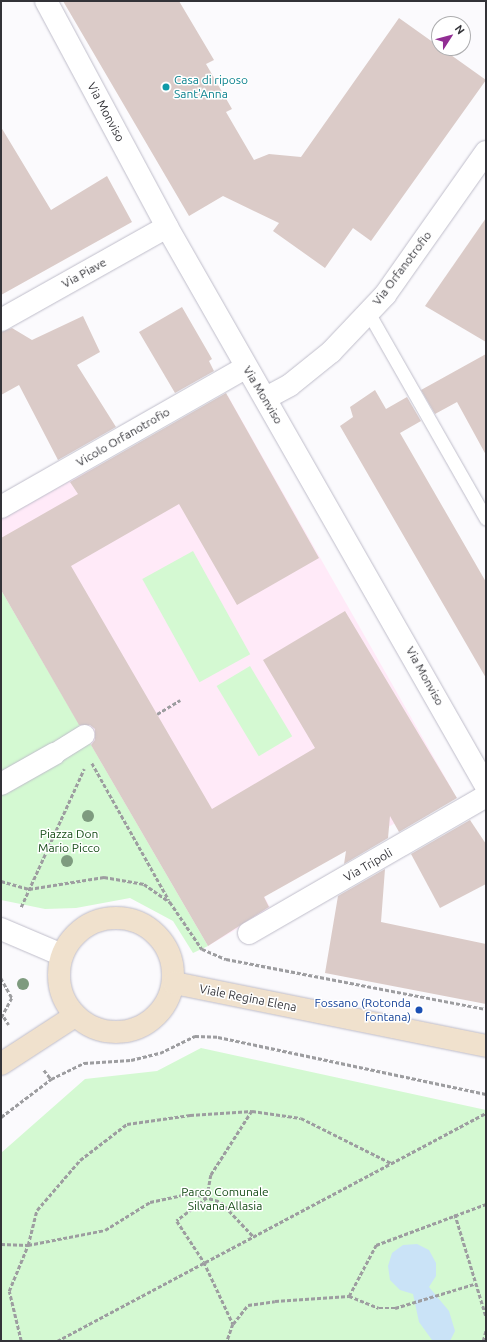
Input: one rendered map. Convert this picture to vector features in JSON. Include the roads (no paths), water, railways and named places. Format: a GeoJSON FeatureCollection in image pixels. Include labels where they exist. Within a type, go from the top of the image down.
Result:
{"type":"FeatureCollection","features":[{"type":"Feature","properties":{"kind":"main road"},"geometry":{"type":"LineString","coordinates":[[118,918],[136,921],[151,930],[163,943],[171,959],[174,983],[160,1013],[145,1025],[126,1032],[107,1032],[75,1016],[59,986],[62,955],[71,940],[95,922],[118,918]]}},
{"type":"Feature","properties":{"kind":"main road","name":"Viale Regina Elena"},"geometry":{"type":"LineString","coordinates":[[174,983],[486,1046]]}},
{"type":"Feature","properties":{"kind":"main road"},"geometry":{"type":"LineString","coordinates":[[1,1064],[75,1016]]}},
{"type":"Feature","properties":{"kind":"street","name":"Via Monviso"},"geometry":{"type":"LineString","coordinates":[[46,1],[167,227],[246,367],[266,398],[486,786]]}},
{"type":"Feature","properties":{"kind":"street","name":"Via Orfanotrofio"},"geometry":{"type":"LineString","coordinates":[[266,398],[290,385],[331,352],[385,295],[486,152]]}},
{"type":"Feature","properties":{"kind":"street","name":"Via Piave"},"geometry":{"type":"LineString","coordinates":[[1,320],[167,227]]}},
{"type":"Feature","properties":{"kind":"street","name":"Vicolo Orfanotrofio"},"geometry":{"type":"LineString","coordinates":[[1,507],[246,367]]}},
{"type":"Feature","properties":{"kind":"street"},"geometry":{"type":"LineString","coordinates":[[1,784],[85,735]]}},
{"type":"Feature","properties":{"kind":"street","name":"Via Tripoli"},"geometry":{"type":"LineString","coordinates":[[249,933],[486,796]]}},
{"type":"Feature","properties":{"kind":"street"},"geometry":{"type":"LineString","coordinates":[[5,932],[62,955]]}},
{"type":"Feature","properties":{"kind":"lane"},"geometry":{"type":"LineString","coordinates":[[368,312],[486,519]]}},
{"type":"Feature","properties":{"kind":"water"},"geometry":{"type":"Polygon","coordinates":[[[417,1244],[429,1250],[436,1263],[436,1276],[429,1287],[449,1311],[455,1331],[450,1341],[432,1340],[419,1322],[413,1294],[400,1290],[390,1280],[388,1266],[392,1253],[403,1245],[417,1244]]]}},
{"type":"Feature","properties":{"kind":"place","name":"Casa di riposo Sant'Anna"},"geometry":{"type":"Point","coordinates":[166,87]}},
{"type":"Feature","properties":{"kind":"place","name":"Fossano (Rotonda fontana)"},"geometry":{"type":"Point","coordinates":[419,1010]}},
{"type":"Feature","properties":{"kind":"park label","name":"Piazza Don Mario Picco"},"geometry":{"type":"Point","coordinates":[69,841]}},
{"type":"Feature","properties":{"kind":"park label","name":"Parco Comunale Silvana Allasia"},"geometry":{"type":"Point","coordinates":[225,1199]}}]}
